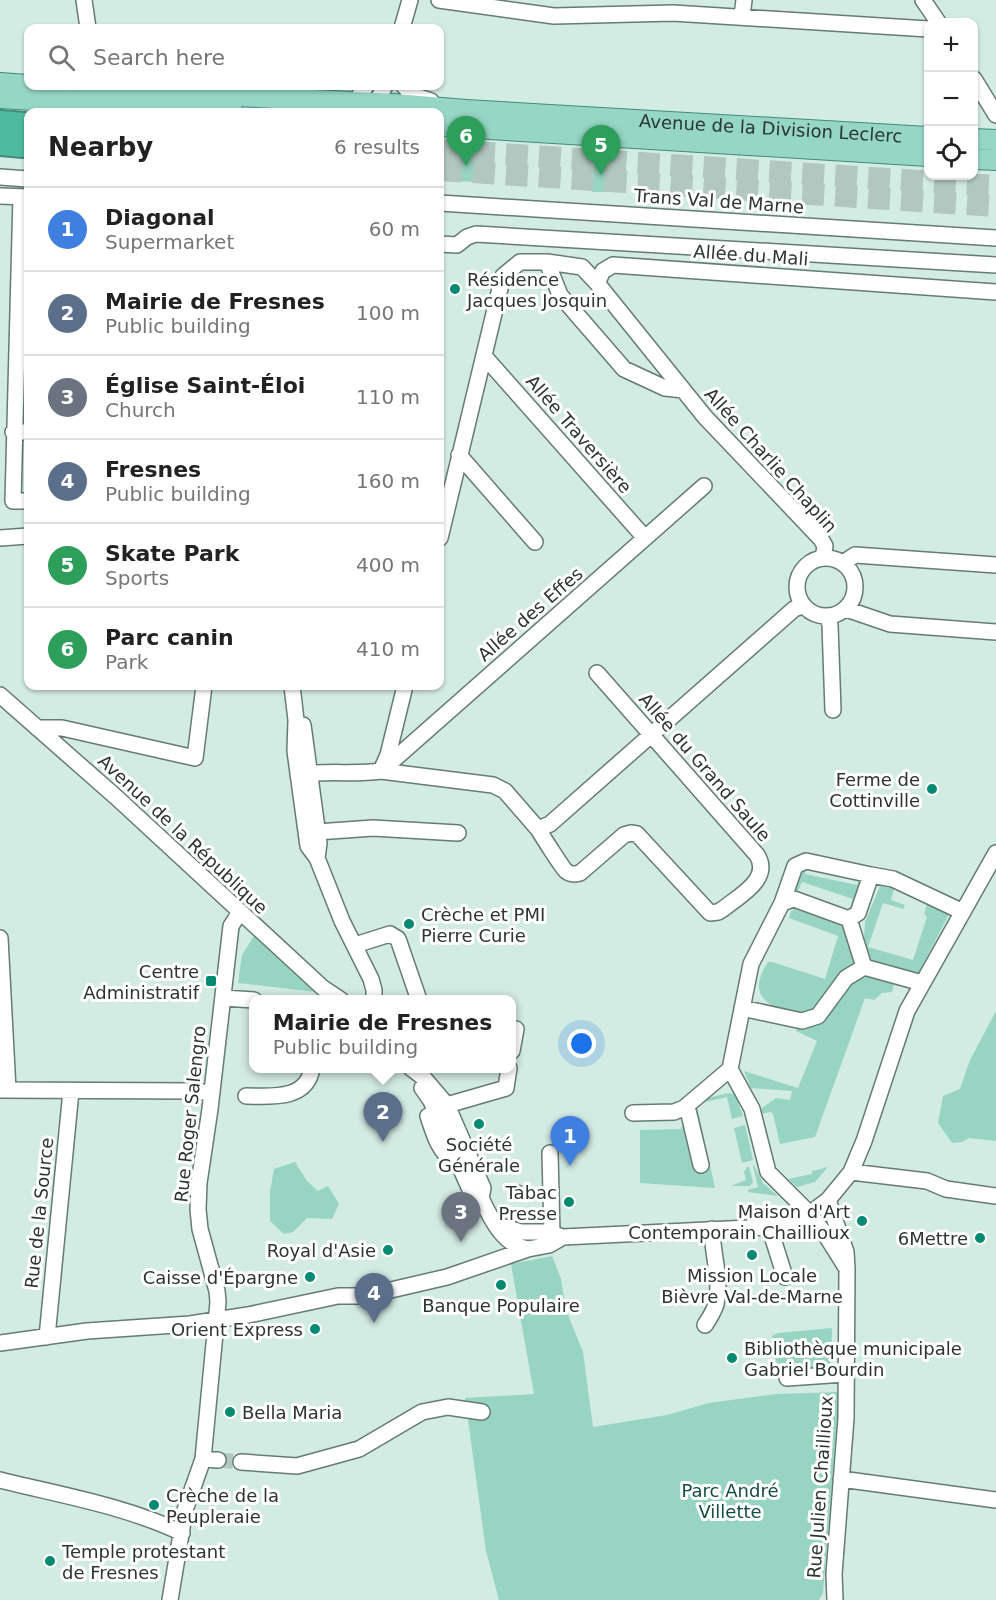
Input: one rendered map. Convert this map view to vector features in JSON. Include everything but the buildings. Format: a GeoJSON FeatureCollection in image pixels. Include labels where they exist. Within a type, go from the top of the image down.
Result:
{"type":"FeatureCollection","features":[{"type":"Feature","properties":{"kind":"highway"},"geometry":{"type":"LineString","coordinates":[[0,122],[24,135],[0,144]]}},
{"type":"Feature","properties":{"kind":"main road"},"geometry":{"type":"LineString","coordinates":[[0,83],[24,85]]}},
{"type":"Feature","properties":{"kind":"main road","name":"Avenue de la Division Leclerc"},"geometry":{"type":"LineString","coordinates":[[141,90],[437,108]]}},
{"type":"Feature","properties":{"kind":"main road"},"geometry":{"type":"LineString","coordinates":[[0,98],[166,108]]}},
{"type":"Feature","properties":{"kind":"main road","name":"Avenue de la Division Leclerc"},"geometry":{"type":"LineString","coordinates":[[444,108],[924,137]]}},
{"type":"Feature","properties":{"kind":"main road","name":"Avenue de la Division Leclerc"},"geometry":{"type":"LineString","coordinates":[[444,126],[924,156]]}},
{"type":"Feature","properties":{"kind":"main road"},"geometry":{"type":"LineString","coordinates":[[978,139],[996,140]]}},
{"type":"Feature","properties":{"kind":"main road"},"geometry":{"type":"LineString","coordinates":[[978,159],[996,160]]}},
{"type":"Feature","properties":{"kind":"street"},"geometry":{"type":"LineString","coordinates":[[84,0],[87,24]]}},
{"type":"Feature","properties":{"kind":"street"},"geometry":{"type":"LineString","coordinates":[[403,24],[410,0]]}},
{"type":"Feature","properties":{"kind":"street"},"geometry":{"type":"LineString","coordinates":[[439,0],[554,16],[673,13],[924,29]]}},
{"type":"Feature","properties":{"kind":"street"},"geometry":{"type":"LineString","coordinates":[[742,16],[744,0]]}},
{"type":"Feature","properties":{"kind":"street"},"geometry":{"type":"LineString","coordinates":[[923,0],[935,18]]}},
{"type":"Feature","properties":{"kind":"street"},"geometry":{"type":"LineString","coordinates":[[978,86],[996,115]]}},
{"type":"Feature","properties":{"kind":"street"},"geometry":{"type":"LineString","coordinates":[[364,103],[380,90]]}},
{"type":"Feature","properties":{"kind":"street"},"geometry":{"type":"LineString","coordinates":[[408,90],[412,95],[466,110]]}},
{"type":"Feature","properties":{"kind":"street"},"geometry":{"type":"LineString","coordinates":[[0,177],[24,179]]}},
{"type":"Feature","properties":{"kind":"street"},"geometry":{"type":"LineString","coordinates":[[0,196],[24,197]]}},
{"type":"Feature","properties":{"kind":"street","name":"Trans Val de Marne"},"geometry":{"type":"LineString","coordinates":[[444,203],[996,238]]}},
{"type":"Feature","properties":{"kind":"street"},"geometry":{"type":"LineString","coordinates":[[444,244],[457,244],[476,234],[996,265]]}},
{"type":"Feature","properties":{"kind":"street"},"geometry":{"type":"LineString","coordinates":[[24,256],[21,432],[13,501],[24,501]]}},
{"type":"Feature","properties":{"kind":"street"},"geometry":{"type":"LineString","coordinates":[[444,521],[503,276],[520,262],[547,262],[582,267],[597,284]]}},
{"type":"Feature","properties":{"kind":"street","name":"Allée Charlie Chaplin"},"geometry":{"type":"LineString","coordinates":[[547,262],[560,295],[624,369],[665,388],[682,390]]}},
{"type":"Feature","properties":{"kind":"street","name":"Allée du Mali"},"geometry":{"type":"LineString","coordinates":[[597,284],[603,271],[613,266],[996,292]]}},
{"type":"Feature","properties":{"kind":"street","name":"Allée Charlie Chaplin"},"geometry":{"type":"LineString","coordinates":[[597,284],[705,417],[820,538],[825,546],[824,558]]}},
{"type":"Feature","properties":{"kind":"street","name":"Allée Traversière"},"geometry":{"type":"LineString","coordinates":[[484,356],[645,538]]}},
{"type":"Feature","properties":{"kind":"street"},"geometry":{"type":"LineString","coordinates":[[459,455],[535,542]]}},
{"type":"Feature","properties":{"kind":"street","name":"Allée des Effes"},"geometry":{"type":"LineString","coordinates":[[381,771],[704,486]]}},
{"type":"Feature","properties":{"kind":"street"},"geometry":{"type":"LineString","coordinates":[[0,538],[24,536]]}},
{"type":"Feature","properties":{"kind":"street"},"geometry":{"type":"LineString","coordinates":[[843,563],[855,555],[996,565]]}},
{"type":"Feature","properties":{"kind":"street"},"geometry":{"type":"LineString","coordinates":[[824,558],[843,563],[855,580],[852,600],[846,609],[828,617],[810,612],[803,606],[797,594],[797,582],[802,570],[811,562],[824,558]]}},
{"type":"Feature","properties":{"kind":"street"},"geometry":{"type":"LineString","coordinates":[[303,774],[381,771],[500,788],[538,829],[550,824],[794,609],[803,606]]}},
{"type":"Feature","properties":{"kind":"street"},"geometry":{"type":"LineString","coordinates":[[846,609],[890,624],[996,633]]}},
{"type":"Feature","properties":{"kind":"street"},"geometry":{"type":"LineString","coordinates":[[828,617],[833,710]]}},
{"type":"Feature","properties":{"kind":"street","name":"Allée du Grand Saule"},"geometry":{"type":"LineString","coordinates":[[538,829],[558,857],[560,865],[566,871],[575,874],[580,873],[624,835],[638,834],[710,913],[718,912],[754,884],[760,876],[760,861],[757,855],[597,673]]}},
{"type":"Feature","properties":{"kind":"street"},"geometry":{"type":"LineString","coordinates":[[37,728],[62,728],[195,758],[204,690]]}},
{"type":"Feature","properties":{"kind":"street"},"geometry":{"type":"LineString","coordinates":[[292,690],[296,720],[295,741],[317,831],[319,843],[317,858]]}},
{"type":"Feature","properties":{"kind":"street"},"geometry":{"type":"LineString","coordinates":[[298,690],[308,846],[317,858],[342,921],[371,979],[374,995]]}},
{"type":"Feature","properties":{"kind":"street"},"geometry":{"type":"LineString","coordinates":[[381,771],[388,755],[404,690]]}},
{"type":"Feature","properties":{"kind":"street","name":"Avenue de la République"},"geometry":{"type":"LineString","coordinates":[[0,695],[322,988],[334,995]]}},
{"type":"Feature","properties":{"kind":"street"},"geometry":{"type":"LineString","coordinates":[[317,831],[373,828],[458,833]]}},
{"type":"Feature","properties":{"kind":"street"},"geometry":{"type":"LineString","coordinates":[[507,1232],[558,1235],[768,1226],[794,1224],[810,1214],[828,1200],[851,1172],[864,1141],[907,1011],[996,853]]}},
{"type":"Feature","properties":{"kind":"street"},"geometry":{"type":"LineString","coordinates":[[633,1113],[674,1112],[687,1106],[730,1069],[752,964],[782,903],[795,866],[806,861],[893,879],[963,912]]}},
{"type":"Feature","properties":{"kind":"street"},"geometry":{"type":"LineString","coordinates":[[849,919],[858,913],[871,875]]}},
{"type":"Feature","properties":{"kind":"street"},"geometry":{"type":"LineString","coordinates":[[782,903],[794,899],[849,919]]}},
{"type":"Feature","properties":{"kind":"street","name":"Rue Roger Salengro"},"geometry":{"type":"LineString","coordinates":[[170,1600],[185,1510],[210,1459],[218,1291],[200,1229],[198,1209],[231,926],[240,912]]}},
{"type":"Feature","properties":{"kind":"street"},"geometry":{"type":"LineString","coordinates":[[849,919],[864,967]]}},
{"type":"Feature","properties":{"kind":"street"},"geometry":{"type":"LineString","coordinates":[[355,945],[390,934],[398,939],[418,995]]}},
{"type":"Feature","properties":{"kind":"street"},"geometry":{"type":"LineString","coordinates":[[0,938],[4,1090],[212,1093]]}},
{"type":"Feature","properties":{"kind":"street"},"geometry":{"type":"LineString","coordinates":[[742,1008],[802,1021],[818,1016],[846,978],[864,967],[922,983]]}},
{"type":"Feature","properties":{"kind":"street"},"geometry":{"type":"LineString","coordinates":[[223,998],[249,1000]]}},
{"type":"Feature","properties":{"kind":"street"},"geometry":{"type":"LineString","coordinates":[[730,1069],[752,1109],[768,1172],[810,1214],[847,1269]]}},
{"type":"Feature","properties":{"kind":"street"},"geometry":{"type":"LineString","coordinates":[[246,1096],[276,1097],[292,1094],[306,1083],[310,1073]]}},
{"type":"Feature","properties":{"kind":"street"},"geometry":{"type":"LineString","coordinates":[[414,1073],[430,1101],[472,1194],[481,1198],[517,1247],[528,1249]]}},
{"type":"Feature","properties":{"kind":"street"},"geometry":{"type":"LineString","coordinates":[[417,1073],[447,1106],[483,1188],[481,1198]]}},
{"type":"Feature","properties":{"kind":"street"},"geometry":{"type":"LineString","coordinates":[[447,1106],[506,1088],[508,1073]]}},
{"type":"Feature","properties":{"kind":"street","name":"Rue de la Source"},"geometry":{"type":"LineString","coordinates":[[47,1337],[71,1091]]}},
{"type":"Feature","properties":{"kind":"street"},"geometry":{"type":"LineString","coordinates":[[687,1106],[701,1165]]}},
{"type":"Feature","properties":{"kind":"street"},"geometry":{"type":"LineString","coordinates":[[0,1342],[87,1331],[216,1321],[338,1296],[365,1296],[447,1277],[528,1249],[549,1245],[558,1235],[550,1153]]}},
{"type":"Feature","properties":{"kind":"street"},"geometry":{"type":"LineString","coordinates":[[851,1172],[927,1181],[946,1189],[996,1196]]}},
{"type":"Feature","properties":{"kind":"street","name":"Rue Julien Chaillioux"},"geometry":{"type":"LineString","coordinates":[[828,1200],[846,1252],[847,1269],[846,1418],[834,1581],[835,1600]]}},
{"type":"Feature","properties":{"kind":"street"},"geometry":{"type":"LineString","coordinates":[[768,1226],[785,1277]]}},
{"type":"Feature","properties":{"kind":"street"},"geometry":{"type":"LineString","coordinates":[[705,1325],[716,1306],[718,1286],[712,1229]]}},
{"type":"Feature","properties":{"kind":"street"},"geometry":{"type":"LineString","coordinates":[[502,1258],[509,1250],[507,1232]]}},
{"type":"Feature","properties":{"kind":"street"},"geometry":{"type":"LineString","coordinates":[[787,1378],[845,1374]]}},
{"type":"Feature","properties":{"kind":"street"},"geometry":{"type":"LineString","coordinates":[[241,1462],[297,1466],[359,1449],[422,1412],[448,1407],[482,1412]]}},
{"type":"Feature","properties":{"kind":"street"},"geometry":{"type":"LineString","coordinates":[[841,1479],[996,1500]]}},
{"type":"Feature","properties":{"kind":"street"},"geometry":{"type":"LineString","coordinates":[[0,1480],[163,1524],[182,1533]]}},
{"type":"Feature","properties":{"kind":"green space"},"geometry":{"type":"Polygon","coordinates":[[[444,148],[494,152],[491,183],[444,180],[444,148]]]}},
{"type":"Feature","properties":{"kind":"green space"},"geometry":{"type":"Polygon","coordinates":[[[594,157],[611,158],[609,192],[592,192],[594,157]]]}},
{"type":"Feature","properties":{"kind":"green space"},"geometry":{"type":"Polygon","coordinates":[[[806,865],[805,874],[857,885],[861,875],[865,876],[853,907],[850,908],[853,899],[802,882],[798,891],[795,890],[802,866],[806,865]]]}},
{"type":"Feature","properties":{"kind":"green space"},"geometry":{"type":"Polygon","coordinates":[[[883,884],[894,889],[891,900],[905,905],[903,909],[883,903],[868,947],[913,960],[927,917],[924,913],[927,904],[949,914],[917,976],[881,966],[867,957],[862,950],[859,940],[864,938],[865,922],[880,886],[883,884]]]}},
{"type":"Feature","properties":{"kind":"green space"},"geometry":{"type":"Polygon","coordinates":[[[795,909],[846,927],[854,943],[854,958],[849,971],[823,1005],[813,1013],[797,1014],[785,1011],[768,1003],[760,992],[760,979],[768,962],[825,979],[838,936],[789,918],[791,911],[795,909]]]}},
{"type":"Feature","properties":{"kind":"green space"},"geometry":{"type":"Polygon","coordinates":[[[254,936],[316,992],[238,983],[242,955],[254,936]]]}},
{"type":"Feature","properties":{"kind":"green space"},"geometry":{"type":"Polygon","coordinates":[[[872,972],[895,981],[892,992],[882,993],[874,1000],[865,998],[815,1137],[780,1144],[773,1114],[771,1112],[761,1114],[762,1108],[776,1098],[790,1100],[792,1091],[751,1088],[744,1071],[798,1088],[817,1041],[796,1031],[842,987],[872,972]]]}},
{"type":"Feature","properties":{"kind":"green space"},"geometry":{"type":"Polygon","coordinates":[[[996,1011],[996,1141],[969,1138],[962,1142],[952,1143],[938,1123],[943,1096],[960,1089],[970,1060],[996,1011]]]}},
{"type":"Feature","properties":{"kind":"green space"},"geometry":{"type":"Polygon","coordinates":[[[734,1094],[739,1101],[743,1116],[732,1119],[727,1097],[701,1103],[707,1098],[734,1094]]]}},
{"type":"Feature","properties":{"kind":"green space"},"geometry":{"type":"Polygon","coordinates":[[[697,1106],[715,1188],[640,1183],[640,1130],[681,1129],[685,1119],[697,1106]]]}},
{"type":"Feature","properties":{"kind":"green space"},"geometry":{"type":"Polygon","coordinates":[[[745,1125],[753,1160],[742,1163],[734,1128],[745,1125]]]}},
{"type":"Feature","properties":{"kind":"green space"},"geometry":{"type":"Polygon","coordinates":[[[295,1162],[307,1181],[318,1191],[328,1186],[339,1204],[332,1219],[307,1218],[293,1232],[284,1234],[270,1221],[270,1192],[274,1169],[295,1162]]]}},
{"type":"Feature","properties":{"kind":"green space"},"geometry":{"type":"Polygon","coordinates":[[[754,1165],[763,1183],[778,1196],[748,1192],[758,1187],[754,1165]]]}},
{"type":"Feature","properties":{"kind":"green space"},"geometry":{"type":"Polygon","coordinates":[[[749,1167],[753,1182],[750,1186],[731,1186],[746,1180],[744,1172],[749,1167]]]}},
{"type":"Feature","properties":{"kind":"green space"},"geometry":{"type":"Polygon","coordinates":[[[828,1167],[815,1182],[797,1187],[788,1179],[812,1174],[812,1171],[828,1167]]]}},
{"type":"Feature","properties":{"kind":"green space"},"geometry":{"type":"Polygon","coordinates":[[[774,1212],[776,1218],[749,1219],[749,1213],[774,1212]]]}},
{"type":"Feature","properties":{"kind":"green space","name":"Parc André Villette"},"geometry":{"type":"Polygon","coordinates":[[[552,1256],[561,1279],[566,1310],[583,1352],[593,1427],[667,1415],[709,1403],[776,1394],[839,1392],[823,1593],[819,1600],[499,1600],[486,1551],[465,1398],[534,1394],[511,1264],[552,1256]]]}},
{"type":"Feature","properties":{"kind":"green space"},"geometry":{"type":"Polygon","coordinates":[[[832,1328],[831,1375],[777,1368],[772,1336],[778,1333],[832,1328]]]}},
{"type":"Feature","properties":{"kind":"shaded area"},"geometry":{"type":"Polygon","coordinates":[[[513,1184],[519,1184],[524,1192],[522,1198],[513,1200],[508,1195],[508,1189],[513,1184]]]}},
{"type":"Feature","properties":{"kind":"tunnel"},"geometry":{"type":"LineString","coordinates":[[444,150],[996,186]]}},
{"type":"Feature","properties":{"kind":"tunnel"},"geometry":{"type":"LineString","coordinates":[[444,170],[996,206]]}},
{"type":"Feature","properties":{"kind":"tunnel"},"geometry":{"type":"LineString","coordinates":[[218,1460],[241,1462]]}},
{"type":"Feature","properties":{"kind":"place","name":"Parc canin"},"geometry":{"type":"Point","coordinates":[466,166]}},
{"type":"Feature","properties":{"kind":"place","name":"Skate Park"},"geometry":{"type":"Point","coordinates":[601,175]}},
{"type":"Feature","properties":{"kind":"place","name":"Résidence Jacques Josquin"},"geometry":{"type":"Point","coordinates":[455,289]}},
{"type":"Feature","properties":{"kind":"place","name":"Ferme de Cottinville"},"geometry":{"type":"Point","coordinates":[932,789]}},
{"type":"Feature","properties":{"kind":"place","name":"Crèche et PMI Pierre Curie"},"geometry":{"type":"Point","coordinates":[409,924]}},
{"type":"Feature","properties":{"kind":"place","name":"Centre Administratif"},"geometry":{"type":"Point","coordinates":[211,981]}},
{"type":"Feature","properties":{"kind":"place","name":"Société Générale"},"geometry":{"type":"Point","coordinates":[479,1124]}},
{"type":"Feature","properties":{"kind":"place","name":"Mairie de Fresnes"},"geometry":{"type":"Point","coordinates":[383,1142]}},
{"type":"Feature","properties":{"kind":"place","name":"Diagonal"},"geometry":{"type":"Point","coordinates":[570,1166]}},
{"type":"Feature","properties":{"kind":"place","name":"Tabac Presse"},"geometry":{"type":"Point","coordinates":[569,1202]}},
{"type":"Feature","properties":{"kind":"place","name":"Maison d'Art Contemporain Chaillioux"},"geometry":{"type":"Point","coordinates":[862,1221]}},
{"type":"Feature","properties":{"kind":"place","name":"6Mettre"},"geometry":{"type":"Point","coordinates":[980,1238]}},
{"type":"Feature","properties":{"kind":"place","name":"Église Saint-Éloi"},"geometry":{"type":"Point","coordinates":[461,1242]}},
{"type":"Feature","properties":{"kind":"place","name":"Royal d'Asie"},"geometry":{"type":"Point","coordinates":[388,1250]}},
{"type":"Feature","properties":{"kind":"place","name":"Mission Locale Bièvre Val-de-Marne"},"geometry":{"type":"Point","coordinates":[752,1255]}},
{"type":"Feature","properties":{"kind":"place","name":"Caisse d'Épargne"},"geometry":{"type":"Point","coordinates":[310,1277]}},
{"type":"Feature","properties":{"kind":"place","name":"Banque Populaire"},"geometry":{"type":"Point","coordinates":[501,1285]}},
{"type":"Feature","properties":{"kind":"place","name":"Fresnes"},"geometry":{"type":"Point","coordinates":[374,1323]}},
{"type":"Feature","properties":{"kind":"place","name":"Orient Express"},"geometry":{"type":"Point","coordinates":[315,1329]}},
{"type":"Feature","properties":{"kind":"place","name":"Bibliothèque municipale Gabriel Bourdin"},"geometry":{"type":"Point","coordinates":[732,1358]}},
{"type":"Feature","properties":{"kind":"place","name":"Bella Maria"},"geometry":{"type":"Point","coordinates":[230,1412]}},
{"type":"Feature","properties":{"kind":"place","name":"Crèche de la Peupleraie"},"geometry":{"type":"Point","coordinates":[154,1505]}},
{"type":"Feature","properties":{"kind":"place","name":"Temple protestant de Fresnes"},"geometry":{"type":"Point","coordinates":[50,1561]}}]}
